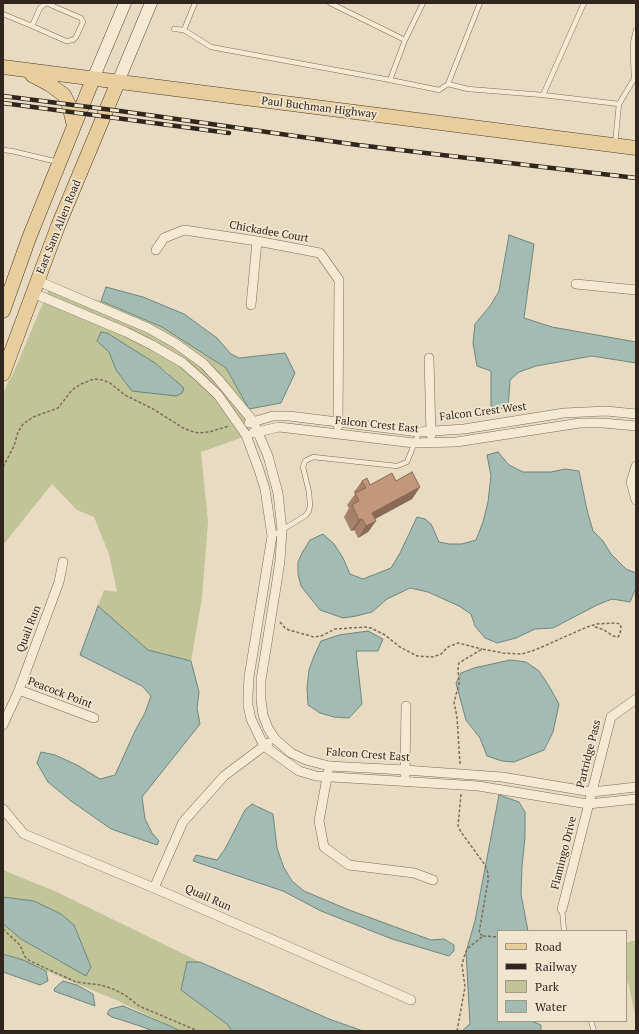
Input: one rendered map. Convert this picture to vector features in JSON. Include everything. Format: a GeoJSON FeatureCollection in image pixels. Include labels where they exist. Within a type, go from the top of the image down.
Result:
{"type":"FeatureCollection","features":[{"type":"Feature","properties":{"kind":"main road","name":"Paul Buchman Highway"},"geometry":{"type":"LineString","coordinates":[[3,67],[636,148]]}},
{"type":"Feature","properties":{"kind":"main road"},"geometry":{"type":"LineString","coordinates":[[21,70],[50,84],[64,95],[69,105],[74,126]]}},
{"type":"Feature","properties":{"kind":"main road"},"geometry":{"type":"LineString","coordinates":[[3,311],[7,288],[93,79]]}},
{"type":"Feature","properties":{"kind":"main road","name":"East Sam Allen Road"},"geometry":{"type":"LineString","coordinates":[[3,374],[58,226],[118,82]]}},
{"type":"Feature","properties":{"kind":"street"},"geometry":{"type":"LineString","coordinates":[[93,79],[126,3]]}},
{"type":"Feature","properties":{"kind":"street"},"geometry":{"type":"LineString","coordinates":[[118,82],[151,3]]}},
{"type":"Feature","properties":{"kind":"street","name":"Chickadee Court"},"geometry":{"type":"LineString","coordinates":[[156,250],[164,238],[184,230],[257,241],[320,253],[339,280],[337,433]]}},
{"type":"Feature","properties":{"kind":"street"},"geometry":{"type":"LineString","coordinates":[[251,305],[257,241]]}},
{"type":"Feature","properties":{"kind":"street"},"geometry":{"type":"LineString","coordinates":[[576,284],[636,290]]}},
{"type":"Feature","properties":{"kind":"street"},"geometry":{"type":"LineString","coordinates":[[35,287],[152,345],[183,363],[201,378],[218,396],[246,435],[257,464],[264,489],[272,536],[249,676],[248,705],[251,719],[264,746],[299,771],[316,776],[461,785],[510,791],[588,804],[636,799]]}},
{"type":"Feature","properties":{"kind":"street","name":"Falcon Crest East"},"geometry":{"type":"LineString","coordinates":[[35,287],[159,334],[175,343],[204,364],[218,378],[253,421],[268,456],[278,493],[282,530],[280,561],[261,680],[261,700],[263,715],[268,728],[275,739],[291,753],[306,760],[328,766],[512,778],[592,792],[636,787]]}},
{"type":"Feature","properties":{"kind":"street"},"geometry":{"type":"LineString","coordinates":[[152,345],[159,334]]}},
{"type":"Feature","properties":{"kind":"street"},"geometry":{"type":"LineString","coordinates":[[429,358],[432,431],[431,442]]}},
{"type":"Feature","properties":{"kind":"street","name":"Falcon Crest West"},"geometry":{"type":"LineString","coordinates":[[239,426],[273,416],[289,416],[419,432],[464,429],[564,413],[606,411],[636,414]]}},
{"type":"Feature","properties":{"kind":"street"},"geometry":{"type":"LineString","coordinates":[[550,415],[553,427]]}},
{"type":"Feature","properties":{"kind":"street","name":"Falcon Crest East"},"geometry":{"type":"LineString","coordinates":[[246,435],[279,427],[414,443],[456,442],[580,423],[603,423],[636,426]]}},
{"type":"Feature","properties":{"kind":"street"},"geometry":{"type":"LineString","coordinates":[[636,466],[631,482],[636,500]]}},
{"type":"Feature","properties":{"kind":"street","name":"Quail Run"},"geometry":{"type":"LineString","coordinates":[[3,725],[19,690],[59,582],[63,562]]}},
{"type":"Feature","properties":{"kind":"street"},"geometry":{"type":"LineString","coordinates":[[255,644],[266,646]]}},
{"type":"Feature","properties":{"kind":"street","name":"Peacock Point"},"geometry":{"type":"LineString","coordinates":[[19,690],[94,718]]}},
{"type":"Feature","properties":{"kind":"street","name":"Partridge Pass"},"geometry":{"type":"LineString","coordinates":[[588,804],[611,717],[636,699]]}},
{"type":"Feature","properties":{"kind":"street"},"geometry":{"type":"LineString","coordinates":[[405,782],[406,706]]}},
{"type":"Feature","properties":{"kind":"street"},"geometry":{"type":"LineString","coordinates":[[154,888],[183,822],[224,776],[275,739]]}},
{"type":"Feature","properties":{"kind":"street"},"geometry":{"type":"LineString","coordinates":[[328,766],[328,776],[319,821],[324,847],[349,865],[414,873],[433,880]]}},
{"type":"Feature","properties":{"kind":"street"},"geometry":{"type":"LineString","coordinates":[[510,791],[512,778]]}},
{"type":"Feature","properties":{"kind":"street","name":"Flamingo Drive"},"geometry":{"type":"LineString","coordinates":[[562,909],[588,804]]}},
{"type":"Feature","properties":{"kind":"street","name":"Quail Run"},"geometry":{"type":"LineString","coordinates":[[3,809],[24,834],[154,888],[410,1000]]}},
{"type":"Feature","properties":{"kind":"lane"},"geometry":{"type":"LineString","coordinates":[[3,14],[66,41],[76,38],[83,22],[81,18],[46,3],[40,8],[32,26]]}},
{"type":"Feature","properties":{"kind":"lane"},"geometry":{"type":"LineString","coordinates":[[184,30],[195,3]]}},
{"type":"Feature","properties":{"kind":"lane"},"geometry":{"type":"LineString","coordinates":[[330,3],[405,40]]}},
{"type":"Feature","properties":{"kind":"lane"},"geometry":{"type":"LineString","coordinates":[[390,80],[405,40],[423,3]]}},
{"type":"Feature","properties":{"kind":"lane"},"geometry":{"type":"LineString","coordinates":[[174,29],[184,30],[211,47],[439,90],[448,84],[480,3]]}},
{"type":"Feature","properties":{"kind":"lane"},"geometry":{"type":"LineString","coordinates":[[543,95],[584,3]]}},
{"type":"Feature","properties":{"kind":"lane"},"geometry":{"type":"LineString","coordinates":[[614,146],[619,104],[635,78],[632,56],[636,30]]}},
{"type":"Feature","properties":{"kind":"lane"},"geometry":{"type":"LineString","coordinates":[[448,84],[468,89],[543,95],[619,104]]}},
{"type":"Feature","properties":{"kind":"lane"},"geometry":{"type":"LineString","coordinates":[[3,150],[59,162]]}},
{"type":"Feature","properties":{"kind":"lane"},"geometry":{"type":"LineString","coordinates":[[272,536],[305,516],[309,511],[309,492],[303,466],[305,461],[313,457],[397,466],[407,462],[419,432]]}},
{"type":"Feature","properties":{"kind":"lane"},"geometry":{"type":"LineString","coordinates":[[562,909],[564,930]]}},
{"type":"Feature","properties":{"kind":"path"},"geometry":{"type":"LineString","coordinates":[[3,467],[23,424],[33,417],[58,408],[72,390],[81,384],[94,379],[103,380],[110,383],[125,396],[153,409],[185,429],[199,434],[225,426],[239,426]]}},
{"type":"Feature","properties":{"kind":"path"},"geometry":{"type":"LineString","coordinates":[[273,608],[285,628],[314,637],[321,636],[335,629],[371,628],[385,635],[400,647],[417,656],[433,657],[441,654],[448,647],[458,643],[503,653],[522,654],[593,626],[616,623],[620,624],[620,634],[618,637],[613,636],[604,630],[593,626]]}},
{"type":"Feature","properties":{"kind":"path"},"geometry":{"type":"LineString","coordinates":[[460,774],[458,717],[454,702],[459,684],[458,666],[459,663],[482,649]]}},
{"type":"Feature","properties":{"kind":"path"},"geometry":{"type":"LineString","coordinates":[[461,785],[458,826],[485,865],[488,873],[479,933],[483,936],[497,937]]}},
{"type":"Feature","properties":{"kind":"path"},"geometry":{"type":"LineString","coordinates":[[3,929],[20,945],[25,957],[37,964],[76,982],[101,985],[113,989],[125,995],[139,1006],[198,1031]]}},
{"type":"Feature","properties":{"kind":"path"},"geometry":{"type":"LineString","coordinates":[[457,1031],[465,987],[462,965],[464,957],[467,950],[483,936]]}},
{"type":"Feature","properties":{"kind":"green space"},"geometry":{"type":"Polygon","coordinates":[[[49,289],[101,301],[162,327],[226,368],[249,409],[249,435],[201,452],[208,522],[202,598],[191,661],[148,650],[98,606],[104,590],[117,592],[109,554],[94,517],[77,510],[52,484],[3,545],[3,395],[8,381],[12,376],[49,289]],[[101,332],[116,370],[170,374],[155,363],[107,333],[101,332]]]}},
{"type":"Feature","properties":{"kind":"green space"},"geometry":{"type":"Polygon","coordinates":[[[3,870],[59,893],[200,962],[187,962],[181,990],[227,1024],[232,1031],[180,1031],[116,1000],[3,953],[3,924],[21,939],[62,963],[91,967],[74,925],[61,914],[34,901],[3,897],[3,870]]]}},
{"type":"Feature","properties":{"kind":"green space"},"geometry":{"type":"Polygon","coordinates":[[[636,940],[636,1014],[627,982],[627,943],[636,940]]]}},
{"type":"Feature","properties":{"kind":"water"},"geometry":{"type":"Polygon","coordinates":[[[509,235],[534,244],[524,318],[552,327],[636,342],[636,363],[592,356],[536,366],[519,372],[510,380],[508,410],[491,406],[491,371],[477,366],[473,343],[475,324],[490,306],[499,291],[509,235]]]}},
{"type":"Feature","properties":{"kind":"water"},"geometry":{"type":"Polygon","coordinates":[[[106,287],[143,297],[184,314],[217,338],[231,354],[239,358],[285,353],[295,373],[281,403],[249,409],[226,368],[162,327],[101,301],[106,287]]]}},
{"type":"Feature","properties":{"kind":"water"},"geometry":{"type":"Polygon","coordinates":[[[101,332],[107,333],[155,363],[184,388],[182,393],[176,396],[132,391],[116,370],[109,352],[97,341],[101,332]]]}},
{"type":"Feature","properties":{"kind":"water"},"geometry":{"type":"Polygon","coordinates":[[[498,452],[509,465],[523,472],[551,472],[565,469],[579,471],[593,531],[603,541],[611,554],[626,569],[636,573],[636,588],[630,602],[612,599],[597,605],[553,628],[535,629],[516,638],[497,643],[485,638],[475,626],[471,614],[459,606],[428,592],[410,588],[387,599],[372,612],[343,618],[320,610],[301,586],[298,574],[298,562],[310,540],[323,534],[334,544],[343,558],[350,574],[363,579],[391,568],[400,553],[417,517],[425,519],[431,524],[439,542],[462,544],[476,540],[483,522],[488,502],[491,476],[487,455],[498,452]]]}},
{"type":"Feature","properties":{"kind":"water"},"geometry":{"type":"Polygon","coordinates":[[[98,606],[148,650],[191,661],[199,692],[197,708],[200,724],[142,797],[145,819],[152,833],[159,841],[157,845],[111,829],[71,801],[48,782],[37,763],[41,752],[55,755],[77,765],[100,779],[115,775],[145,713],[151,696],[142,686],[80,655],[98,606]]]}},
{"type":"Feature","properties":{"kind":"water"},"geometry":{"type":"Polygon","coordinates":[[[368,631],[383,639],[378,651],[356,651],[362,704],[349,718],[334,717],[320,713],[308,705],[307,688],[309,670],[321,641],[339,635],[368,631]]]}},
{"type":"Feature","properties":{"kind":"water"},"geometry":{"type":"Polygon","coordinates":[[[510,660],[526,662],[539,671],[559,704],[553,732],[544,750],[514,762],[502,761],[487,756],[480,738],[466,720],[456,683],[461,673],[474,668],[510,660]]]}},
{"type":"Feature","properties":{"kind":"water"},"geometry":{"type":"Polygon","coordinates":[[[499,795],[519,802],[525,812],[525,837],[521,894],[528,930],[497,930],[497,1022],[534,1022],[541,1025],[541,1031],[462,1031],[470,1024],[466,952],[475,921],[499,795]]]}},
{"type":"Feature","properties":{"kind":"water"},"geometry":{"type":"Polygon","coordinates":[[[252,804],[273,814],[277,848],[284,868],[292,881],[304,891],[349,910],[431,940],[444,939],[454,945],[454,951],[449,956],[392,939],[321,911],[283,891],[193,861],[196,855],[217,860],[225,849],[245,810],[252,804]]]}},
{"type":"Feature","properties":{"kind":"water"},"geometry":{"type":"Polygon","coordinates":[[[3,897],[34,901],[61,914],[74,925],[91,967],[86,976],[21,939],[3,924],[3,897]]]}},
{"type":"Feature","properties":{"kind":"water"},"geometry":{"type":"Polygon","coordinates":[[[3,954],[23,960],[46,971],[48,981],[40,985],[3,972],[3,954]]]}},
{"type":"Feature","properties":{"kind":"water"},"geometry":{"type":"Polygon","coordinates":[[[187,962],[200,962],[329,1019],[363,1031],[232,1031],[227,1024],[181,990],[187,962]]]}},
{"type":"Feature","properties":{"kind":"water"},"geometry":{"type":"Polygon","coordinates":[[[63,981],[77,985],[93,994],[95,1006],[54,991],[55,988],[63,981]]]}},
{"type":"Feature","properties":{"kind":"water"},"geometry":{"type":"Polygon","coordinates":[[[123,1006],[180,1031],[153,1031],[107,1014],[110,1009],[123,1006]]]}},
{"type":"Feature","properties":{"kind":"building"},"geometry":{"type":"Polygon","coordinates":[[[412,472],[420,487],[372,513],[376,521],[366,526],[362,519],[359,520],[352,505],[359,501],[355,493],[366,488],[362,481],[367,478],[370,485],[392,473],[396,481],[412,472]]]}},
{"type":"Feature","properties":{"kind":"railway"},"geometry":{"type":"LineString","coordinates":[[3,96],[358,145],[636,178]]}},
{"type":"Feature","properties":{"kind":"railway"},"geometry":{"type":"LineString","coordinates":[[3,103],[229,133]]}}]}
